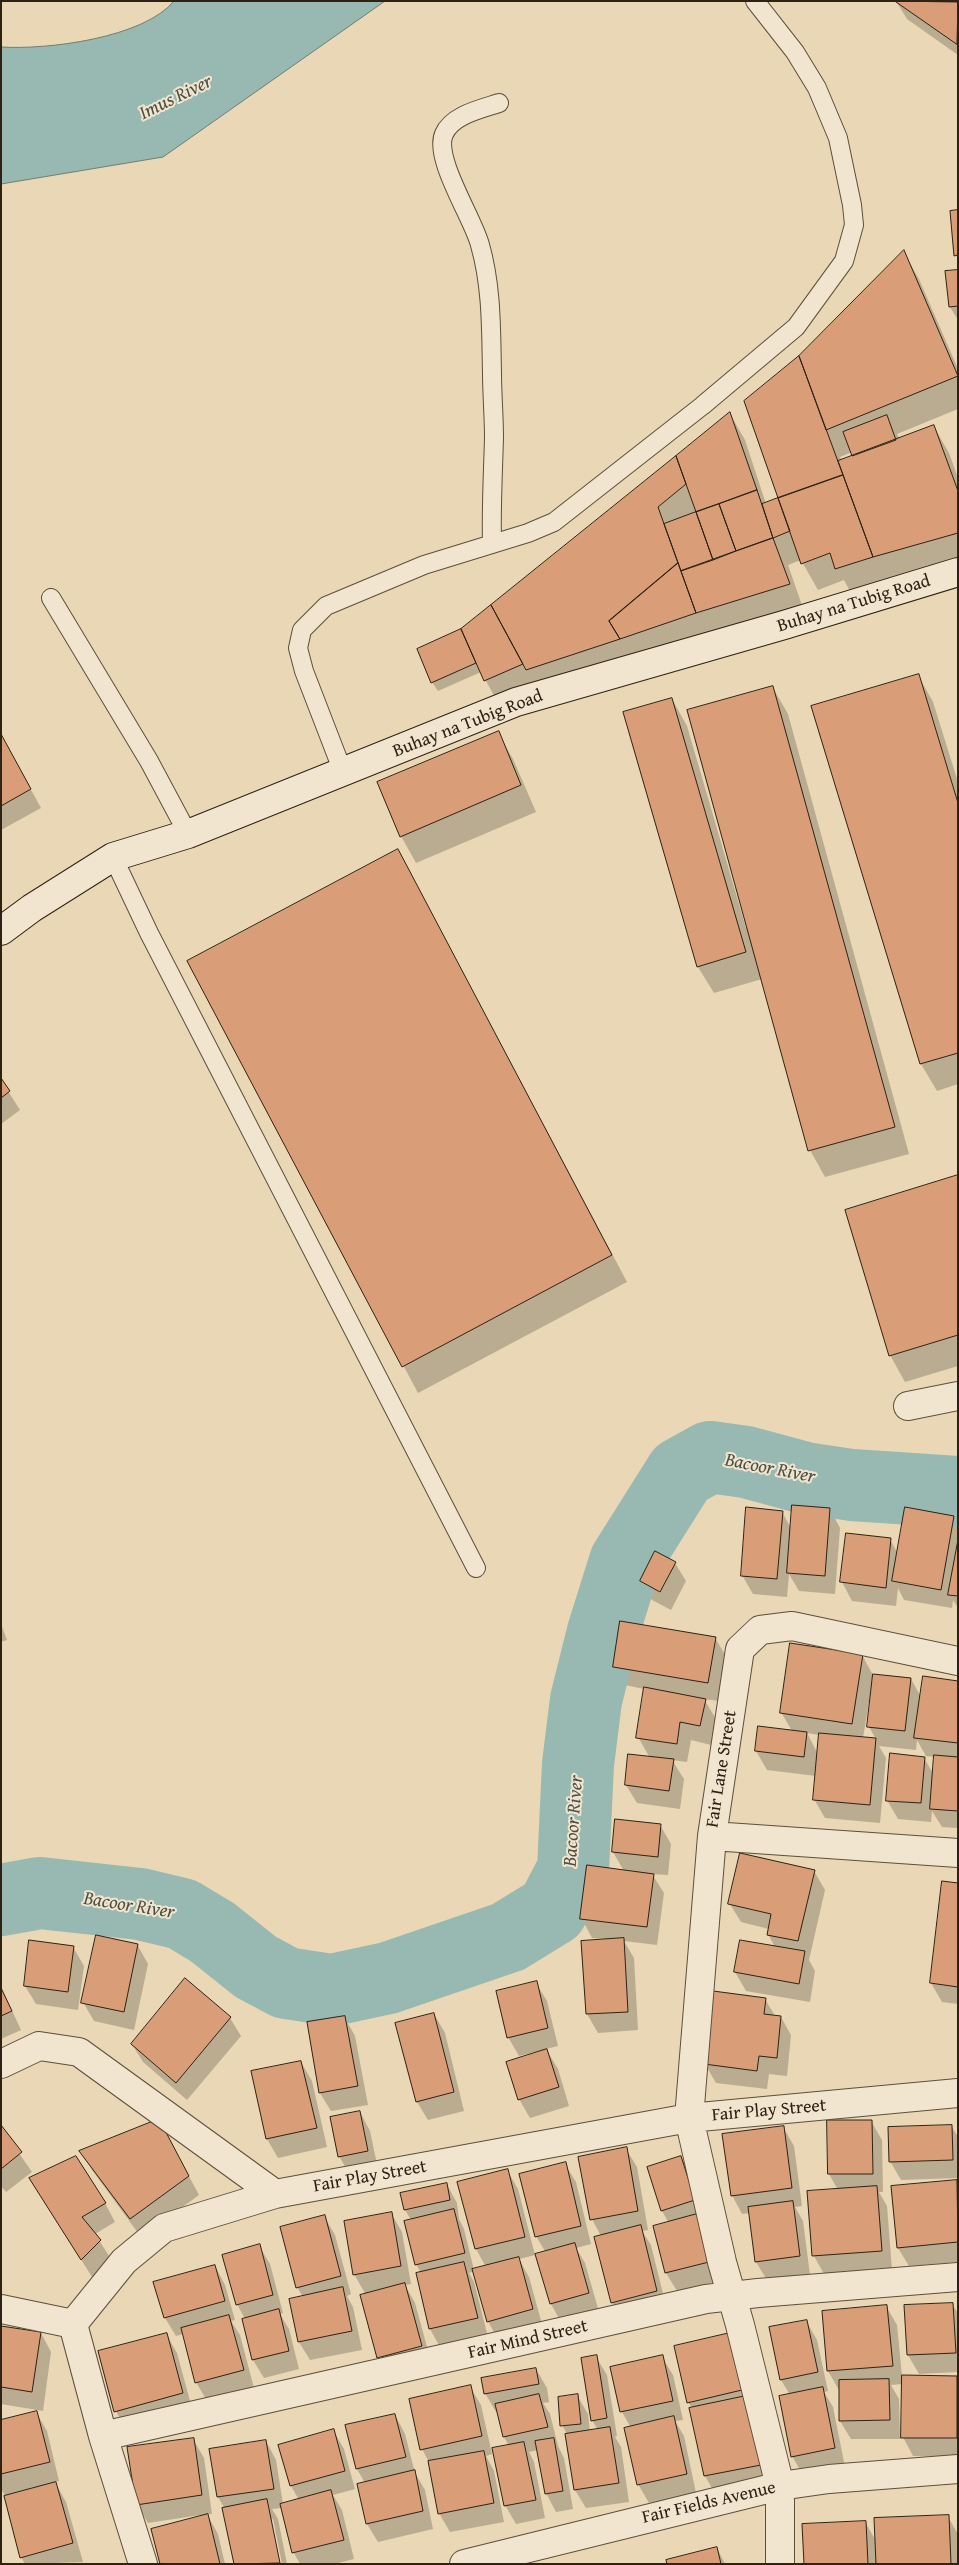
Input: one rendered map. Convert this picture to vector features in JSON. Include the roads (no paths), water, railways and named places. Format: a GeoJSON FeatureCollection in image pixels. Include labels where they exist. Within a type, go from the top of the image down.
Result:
{"type":"FeatureCollection","features":[{"type":"Feature","properties":{"kind":"street","name":"Buhay na Tubig Road"},"geometry":{"type":"LineString","coordinates":[[1,931],[32,908],[113,857],[188,834],[516,702],[775,628],[958,572]]}},
{"type":"Feature","properties":{"kind":"street"},"geometry":{"type":"LineString","coordinates":[[908,1406],[958,1396]]}},
{"type":"Feature","properties":{"kind":"street","name":"Fair Lane Street"},"geometry":{"type":"LineString","coordinates":[[780,2564],[780,2486],[731,2295],[689,2118],[712,1836],[740,1649],[760,1630],[792,1626],[958,1661]]}},
{"type":"Feature","properties":{"kind":"street"},"geometry":{"type":"LineString","coordinates":[[712,1836],[958,1853]]}},
{"type":"Feature","properties":{"kind":"street"},"geometry":{"type":"LineString","coordinates":[[1,2064],[40,2046],[78,2052],[275,2194]]}},
{"type":"Feature","properties":{"kind":"street","name":"Fair Play Street"},"geometry":{"type":"LineString","coordinates":[[73,2324],[124,2261],[164,2228],[275,2194],[689,2118],[958,2093]]}},
{"type":"Feature","properties":{"kind":"street","name":"Fair Mind Street"},"geometry":{"type":"LineString","coordinates":[[103,2436],[731,2295],[958,2277]]}},
{"type":"Feature","properties":{"kind":"street"},"geometry":{"type":"LineString","coordinates":[[1,2309],[73,2324],[103,2436],[143,2564]]}},
{"type":"Feature","properties":{"kind":"street","name":"Fair Fields Avenue"},"geometry":{"type":"LineString","coordinates":[[464,2564],[780,2486],[829,2479],[958,2469]]}},
{"type":"Feature","properties":{"kind":"lane"},"geometry":{"type":"LineString","coordinates":[[343,772],[304,671],[298,648],[302,630],[326,606],[424,566],[554,522],[702,406],[796,327],[844,261],[854,225],[852,205],[838,138],[817,88],[795,52],[766,12],[755,1]]}},
{"type":"Feature","properties":{"kind":"lane"},"geometry":{"type":"LineString","coordinates":[[492,544],[491,486],[494,437],[491,316],[488,277],[480,242],[453,181],[442,147],[443,135],[451,125],[465,115],[498,104]]}},
{"type":"Feature","properties":{"kind":"lane"},"geometry":{"type":"LineString","coordinates":[[51,598],[149,762],[188,834]]}},
{"type":"Feature","properties":{"kind":"lane"},"geometry":{"type":"LineString","coordinates":[[113,857],[149,933],[476,1568]]}},
{"type":"Feature","properties":{"kind":"water","name":"Imus River"},"geometry":{"type":"Polygon","coordinates":[[[174,1],[385,1],[163,157],[1,184],[1,47],[68,44],[118,33],[160,14],[174,1]]]}},
{"type":"Feature","properties":{"kind":"waterway","name":"Bacoor River"},"geometry":{"type":"LineString","coordinates":[[1,1900],[40,1893],[140,1904],[182,1914],[212,1932],[256,1967],[286,1983],[332,1990],[388,1978],[508,1937],[552,1910],[573,1870],[578,1764],[586,1700],[603,1632],[625,1562],[681,1473],[710,1457],[746,1462],[805,1478],[852,1485],[958,1492]]}}]}
